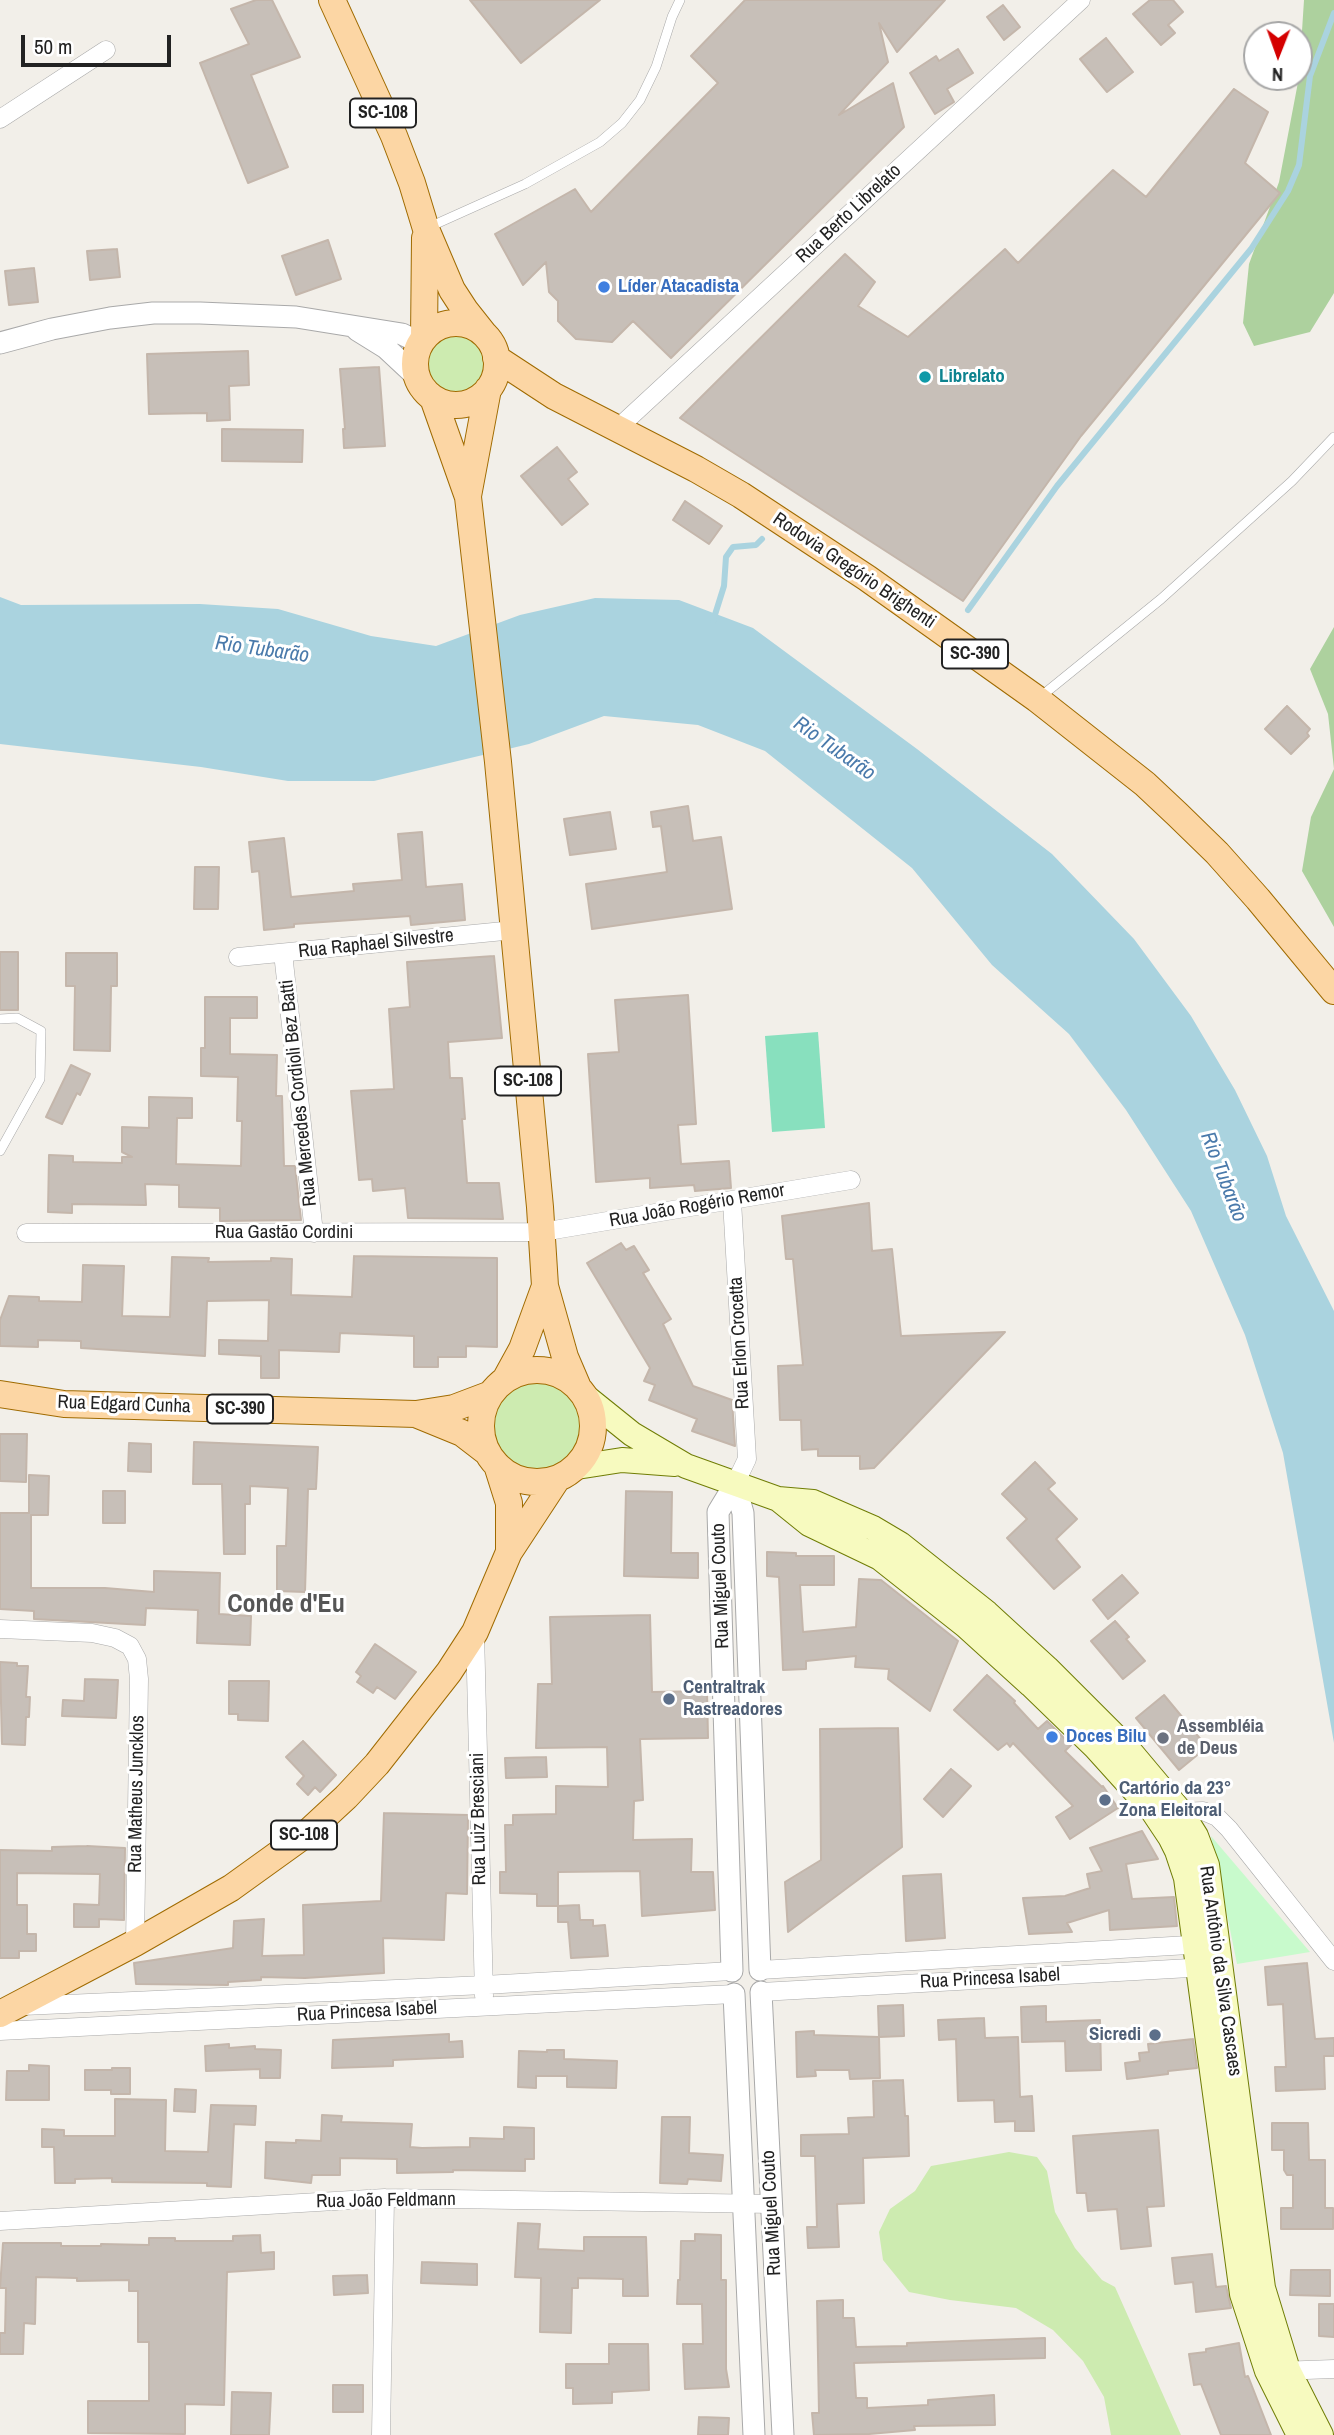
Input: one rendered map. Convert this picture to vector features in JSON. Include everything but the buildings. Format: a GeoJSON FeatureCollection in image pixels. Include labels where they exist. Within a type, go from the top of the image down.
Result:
{"type":"FeatureCollection","features":[{"type":"Feature","properties":{"kind":"main road","name":"SC-108"},"geometry":{"type":"LineString","coordinates":[[332,0],[394,136],[426,229],[452,290],[484,334]]}},
{"type":"Feature","properties":{"kind":"main road","name":"SC-108"},"geometry":{"type":"LineString","coordinates":[[422,341],[426,229]]}},
{"type":"Feature","properties":{"kind":"main road"},"geometry":{"type":"LineString","coordinates":[[446,324],[473,326],[484,334],[492,345],[496,358],[496,371],[490,386],[468,403],[444,403],[433,398],[416,376],[416,354],[422,341],[434,329],[446,324]]}},
{"type":"Feature","properties":{"kind":"main road","name":"Rodovia Gregório Brighenti"},"geometry":{"type":"LineString","coordinates":[[496,358],[554,396],[696,468],[804,536],[933,623],[1037,699],[1145,784],[1207,843],[1258,899],[1334,991]]}},
{"type":"Feature","properties":{"kind":"main road","name":"SC-108"},"geometry":{"type":"LineString","coordinates":[[469,504],[490,386]]}},
{"type":"Feature","properties":{"kind":"main road","name":"Rodovia Gregório Brighenti"},"geometry":{"type":"LineString","coordinates":[[490,386],[554,396]]}},
{"type":"Feature","properties":{"kind":"main road","name":"SC-108"},"geometry":{"type":"LineString","coordinates":[[433,398],[469,504],[498,762],[545,1286],[565,1357],[582,1391]]}},
{"type":"Feature","properties":{"kind":"main road","name":"SC-108"},"geometry":{"type":"LineString","coordinates":[[498,1387],[522,1349],[545,1286]]}},
{"type":"Feature","properties":{"kind":"main road"},"geometry":{"type":"LineString","coordinates":[[542,1370],[561,1374],[582,1391],[593,1415],[594,1434],[588,1451],[567,1473],[541,1482],[525,1481],[510,1475],[492,1459],[482,1439],[481,1423],[484,1408],[498,1387],[522,1371],[542,1370]]}},
{"type":"Feature","properties":{"kind":"main road","name":"Rua Edgard Cunha"},"geometry":{"type":"LineString","coordinates":[[0,1394],[64,1404],[416,1414],[454,1408],[498,1387]]}},
{"type":"Feature","properties":{"kind":"main road","name":"Rua Antônio da Silva Cascaes"},"geometry":{"type":"LineString","coordinates":[[582,1391],[632,1434],[686,1465],[778,1499],[813,1502],[873,1528],[900,1544],[926,1578],[1129,1750],[1172,1818],[1196,1836],[1207,1865],[1207,1955],[1263,2288],[1278,2371],[1299,2435]]}},
{"type":"Feature","properties":{"kind":"main road","name":"Rua Edgard Cunha"},"geometry":{"type":"LineString","coordinates":[[416,1414],[462,1433],[492,1459]]}},
{"type":"Feature","properties":{"kind":"main road","name":"SC-108"},"geometry":{"type":"LineString","coordinates":[[492,1459],[509,1503],[509,1552]]}},
{"type":"Feature","properties":{"kind":"main road","name":"Rua Antônio da Silva Cascaes"},"geometry":{"type":"LineString","coordinates":[[567,1473],[622,1460],[686,1465]]}},
{"type":"Feature","properties":{"kind":"main road","name":"SC-108"},"geometry":{"type":"LineString","coordinates":[[8,2010],[201,1907],[267,1864],[306,1834],[346,1797],[425,1705],[475,1632],[509,1552],[567,1473]]}},
{"type":"Feature","properties":{"kind":"main road","name":"Rua Antônio da Silva Cascaes"},"geometry":{"type":"LineString","coordinates":[[1278,2371],[1321,2435]]}},
{"type":"Feature","properties":{"kind":"street","name":"Rua Berto Librelato"},"geometry":{"type":"LineString","coordinates":[[618,428],[1082,0]]}},
{"type":"Feature","properties":{"kind":"street"},"geometry":{"type":"LineString","coordinates":[[0,119],[106,50]]}},
{"type":"Feature","properties":{"kind":"street"},"geometry":{"type":"LineString","coordinates":[[0,343],[80,323],[153,313],[247,313],[346,324],[402,334],[422,341]]}},
{"type":"Feature","properties":{"kind":"street"},"geometry":{"type":"LineString","coordinates":[[346,324],[386,348],[416,376]]}},
{"type":"Feature","properties":{"kind":"street","name":"Rua Raphael Silvestre"},"geometry":{"type":"LineString","coordinates":[[238,957],[514,930]]}},
{"type":"Feature","properties":{"kind":"street","name":"Rua Mercedes Cordioli Bez Batti"},"geometry":{"type":"LineString","coordinates":[[284,953],[314,1233]]}},
{"type":"Feature","properties":{"kind":"street","name":"Rua João Rogério Remor"},"geometry":{"type":"LineString","coordinates":[[542,1232],[851,1180]]}},
{"type":"Feature","properties":{"kind":"street","name":"Rua Erlon Crocetta"},"geometry":{"type":"LineString","coordinates":[[732,1201],[747,1459],[735,1484]]}},
{"type":"Feature","properties":{"kind":"street","name":"Rua Gastão Cordini"},"geometry":{"type":"LineString","coordinates":[[26,1233],[542,1232]]}},
{"type":"Feature","properties":{"kind":"street","name":"Rua Miguel Couto"},"geometry":{"type":"LineString","coordinates":[[733,1971],[718,1512],[735,1484]]}},
{"type":"Feature","properties":{"kind":"street","name":"Rua Miguel Couto"},"geometry":{"type":"LineString","coordinates":[[735,1484],[743,1513],[760,1970]]}},
{"type":"Feature","properties":{"kind":"street","name":"Rua Matheus Juncklos"},"geometry":{"type":"LineString","coordinates":[[0,1629],[92,1633],[115,1638],[130,1646],[137,1659],[139,1679],[135,1943]]}},
{"type":"Feature","properties":{"kind":"street","name":"Rua Luiz Bresciani"},"geometry":{"type":"LineString","coordinates":[[475,1632],[484,2006]]}},
{"type":"Feature","properties":{"kind":"street"},"geometry":{"type":"LineString","coordinates":[[726,1768],[753,1769]]}},
{"type":"Feature","properties":{"kind":"street"},"geometry":{"type":"LineString","coordinates":[[1172,1818],[1203,1811],[1217,1817],[1230,1829],[1334,1961]]}},
{"type":"Feature","properties":{"kind":"street"},"geometry":{"type":"LineString","coordinates":[[729,1874],[757,1873]]}},
{"type":"Feature","properties":{"kind":"street","name":"Rua Princesa Isabel"},"geometry":{"type":"LineString","coordinates":[[760,1970],[930,1960],[1207,1955]]}},
{"type":"Feature","properties":{"kind":"street","name":"Rua Princesa Isabel"},"geometry":{"type":"LineString","coordinates":[[761,1992],[931,1983],[1207,1955]]}},
{"type":"Feature","properties":{"kind":"street"},"geometry":{"type":"LineString","coordinates":[[930,1960],[931,1983]]}},
{"type":"Feature","properties":{"kind":"street"},"geometry":{"type":"LineString","coordinates":[[746,1964],[760,1970],[764,1981],[761,1992],[751,1998],[734,1994],[729,1985],[733,1971],[746,1964]]}},
{"type":"Feature","properties":{"kind":"street","name":"Rua Princesa Isabel"},"geometry":{"type":"LineString","coordinates":[[8,2010],[733,1971]]}},
{"type":"Feature","properties":{"kind":"street","name":"Rua Miguel Couto"},"geometry":{"type":"LineString","coordinates":[[761,1992],[783,2435]]}},
{"type":"Feature","properties":{"kind":"street","name":"Rua Miguel Couto"},"geometry":{"type":"LineString","coordinates":[[734,1994],[754,2435]]}},
{"type":"Feature","properties":{"kind":"street","name":"Rua Princesa Isabel"},"geometry":{"type":"LineString","coordinates":[[0,2031],[734,1994]]}},
{"type":"Feature","properties":{"kind":"street"},"geometry":{"type":"LineString","coordinates":[[381,2435],[385,2198]]}},
{"type":"Feature","properties":{"kind":"street","name":"Rua João Feldmann"},"geometry":{"type":"LineString","coordinates":[[0,2221],[385,2198],[772,2204]]}},
{"type":"Feature","properties":{"kind":"street"},"geometry":{"type":"LineString","coordinates":[[1278,2371],[1334,2369]]}},
{"type":"Feature","properties":{"kind":"street"},"geometry":{"type":"LineString","coordinates":[[752,2387],[781,2388]]}},
{"type":"Feature","properties":{"kind":"lane"},"geometry":{"type":"LineString","coordinates":[[426,229],[525,184],[600,142],[622,123],[640,100],[656,67],[680,0]]}},
{"type":"Feature","properties":{"kind":"lane"},"geometry":{"type":"LineString","coordinates":[[1037,699],[1161,599],[1292,481],[1334,437]]}},
{"type":"Feature","properties":{"kind":"lane"},"geometry":{"type":"LineString","coordinates":[[0,1018],[18,1018],[41,1031],[40,1079],[0,1151]]}},
{"type":"Feature","properties":{"kind":"green space"},"geometry":{"type":"Polygon","coordinates":[[[1304,0],[1334,0],[1334,293],[1310,332],[1254,346],[1243,323],[1249,264],[1279,182],[1296,91],[1313,91],[1313,21],[1303,21],[1304,0]]]}},
{"type":"Feature","properties":{"kind":"green space"},"geometry":{"type":"Polygon","coordinates":[[[456,335],[467,337],[480,348],[485,364],[483,375],[472,388],[456,393],[445,391],[432,380],[427,364],[429,353],[440,340],[456,335]]]}},
{"type":"Feature","properties":{"kind":"green space"},"geometry":{"type":"Polygon","coordinates":[[[1334,627],[1334,769],[1328,714],[1310,669],[1334,627]]]}},
{"type":"Feature","properties":{"kind":"green space"},"geometry":{"type":"Polygon","coordinates":[[[1334,769],[1334,927],[1302,871],[1311,817],[1334,769]]]}},
{"type":"Feature","properties":{"kind":"green space"},"geometry":{"type":"Polygon","coordinates":[[[818,1032],[825,1128],[772,1132],[765,1036],[818,1032]]]}},
{"type":"Feature","properties":{"kind":"green space"},"geometry":{"type":"Polygon","coordinates":[[[539,1378],[557,1381],[572,1392],[583,1407],[586,1425],[583,1443],[572,1458],[557,1469],[539,1472],[521,1469],[506,1458],[495,1443],[492,1425],[495,1407],[506,1392],[521,1381],[539,1378]]]}},
{"type":"Feature","properties":{"kind":"green space"},"geometry":{"type":"Polygon","coordinates":[[[1211,1836],[1310,1952],[1237,1964],[1211,1836]]]}},
{"type":"Feature","properties":{"kind":"green space"},"geometry":{"type":"Polygon","coordinates":[[[1009,2152],[1037,2157],[1047,2171],[1055,2212],[1075,2248],[1102,2280],[1115,2287],[1181,2435],[1111,2435],[1104,2397],[1083,2361],[1053,2330],[1016,2308],[909,2292],[883,2260],[879,2232],[890,2209],[915,2191],[931,2166],[1009,2152]]]}},
{"type":"Feature","properties":{"kind":"water","name":"Rio Tubarão"},"geometry":{"type":"Polygon","coordinates":[[[0,597],[21,605],[200,604],[278,609],[371,636],[436,646],[520,615],[595,598],[679,600],[753,628],[917,749],[1052,854],[1134,939],[1191,1016],[1235,1090],[1267,1156],[1286,1216],[1334,1311],[1334,1743],[1283,1453],[1245,1335],[1191,1211],[1126,1110],[1069,1034],[992,965],[912,868],[765,751],[698,725],[604,716],[529,744],[374,781],[288,781],[201,767],[0,744],[0,597]]]}},
{"type":"Feature","properties":{"kind":"waterway"},"geometry":{"type":"LineString","coordinates":[[968,610],[1057,486],[1251,249],[1288,191],[1299,165],[1310,76],[1334,13]]}},
{"type":"Feature","properties":{"kind":"waterway"},"geometry":{"type":"LineString","coordinates":[[713,621],[724,586],[726,557],[733,547],[756,545],[762,539]]}},
{"type":"Feature","properties":{"kind":"place","name":"Líder Atacadista"},"geometry":{"type":"Point","coordinates":[604,287]}},
{"type":"Feature","properties":{"kind":"place","name":"Librelato"},"geometry":{"type":"Point","coordinates":[925,377]}},
{"type":"Feature","properties":{"kind":"place","name":"Centraltrak Rastreadores"},"geometry":{"type":"Point","coordinates":[669,1699]}},
{"type":"Feature","properties":{"kind":"place","name":"Doces Bilu"},"geometry":{"type":"Point","coordinates":[1052,1737]}},
{"type":"Feature","properties":{"kind":"place","name":"Assembléia de Deus"},"geometry":{"type":"Point","coordinates":[1163,1738]}},
{"type":"Feature","properties":{"kind":"place","name":"Cartório da 23° Zona Eleitoral"},"geometry":{"type":"Point","coordinates":[1105,1800]}},
{"type":"Feature","properties":{"kind":"place","name":"Sicredi"},"geometry":{"type":"Point","coordinates":[1155,2035]}},
{"type":"Feature","properties":{"kind":"district","name":"Conde d'Eu"},"geometry":{"type":"Point","coordinates":[286,1605]}}]}
